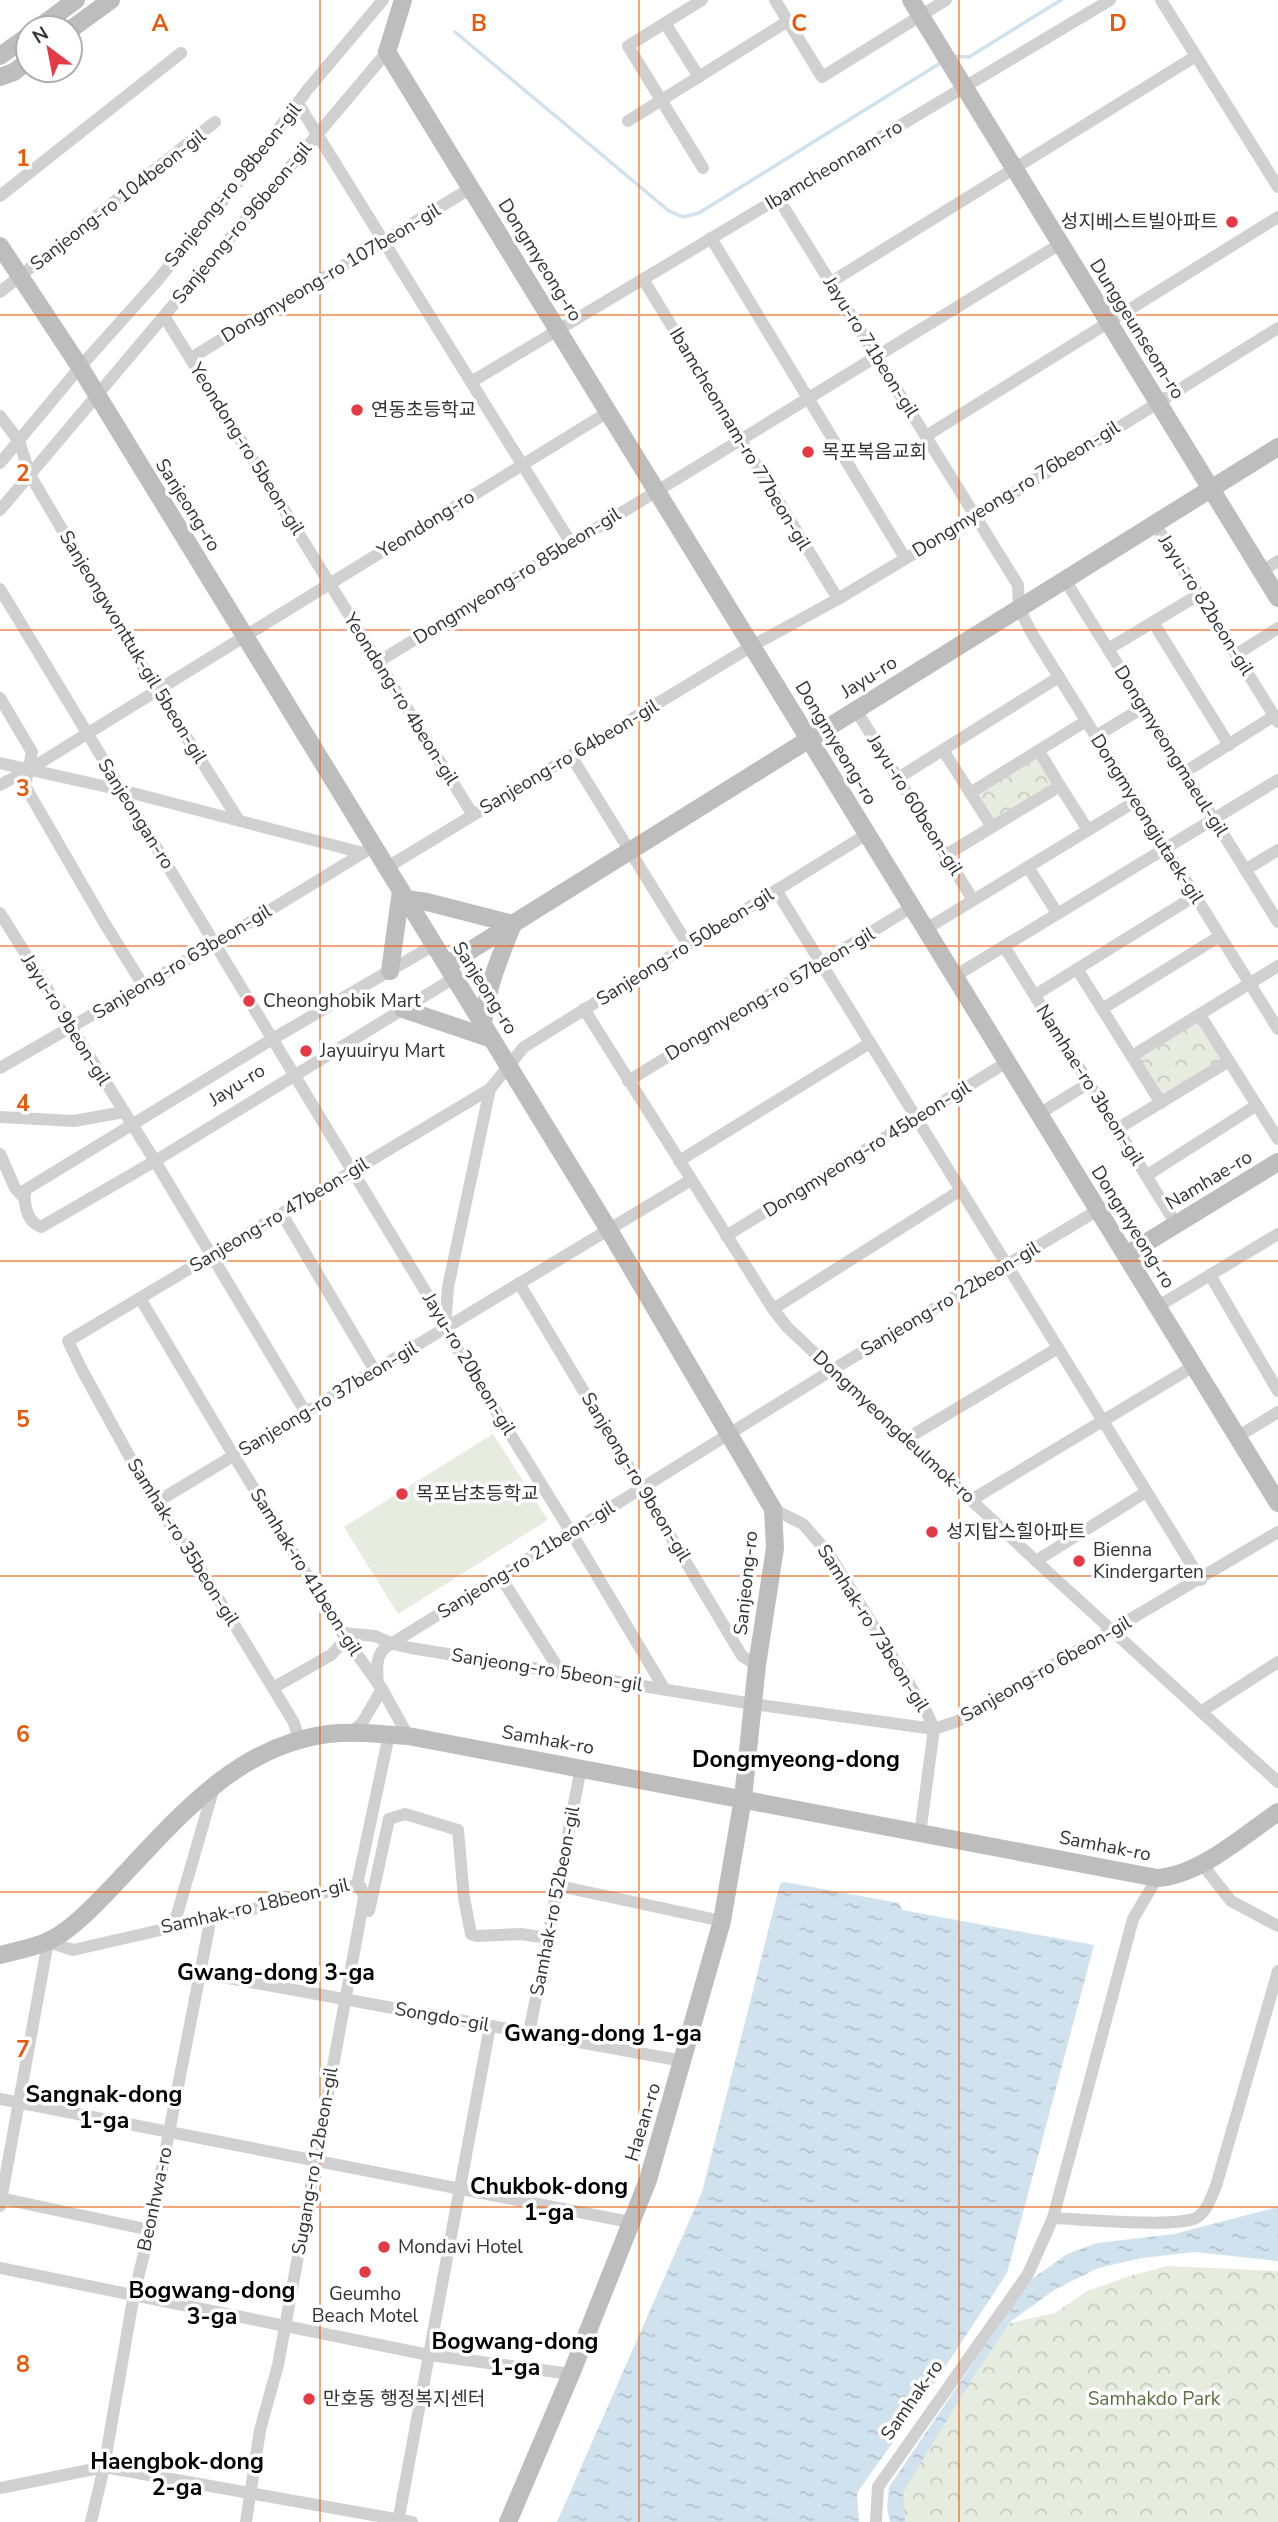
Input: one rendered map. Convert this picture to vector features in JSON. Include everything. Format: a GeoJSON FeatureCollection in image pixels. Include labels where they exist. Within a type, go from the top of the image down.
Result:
{"type":"FeatureCollection","features":[{"type":"Feature","properties":{"kind":"street"},"geometry":{"type":"LineString","coordinates":[[57,14],[76,0]]}},
{"type":"Feature","properties":{"kind":"street"},"geometry":{"type":"LineString","coordinates":[[84,20],[111,0]]}},
{"type":"Feature","properties":{"kind":"street","name":"Sanjeong-ro 98beon-gil"},"geometry":{"type":"LineString","coordinates":[[0,463],[165,271],[383,0]]}},
{"type":"Feature","properties":{"kind":"street"},"geometry":{"type":"LineString","coordinates":[[387,52],[403,0]]}},
{"type":"Feature","properties":{"kind":"street"},"geometry":{"type":"LineString","coordinates":[[702,0],[628,46],[703,168]]}},
{"type":"Feature","properties":{"kind":"street"},"geometry":{"type":"LineString","coordinates":[[775,0],[822,77],[915,8],[946,0]]}},
{"type":"Feature","properties":{"kind":"street","name":"Ibamcheonnam-ro"},"geometry":{"type":"LineString","coordinates":[[471,382],[962,85],[1110,0]]}},
{"type":"Feature","properties":{"kind":"street"},"geometry":{"type":"LineString","coordinates":[[1161,0],[1278,187]]}},
{"type":"Feature","properties":{"kind":"street","name":"Dunggeunseom-ro"},"geometry":{"type":"LineString","coordinates":[[915,8],[1278,598]]}},
{"type":"Feature","properties":{"kind":"street"},"geometry":{"type":"LineString","coordinates":[[628,121],[788,22]]}},
{"type":"Feature","properties":{"kind":"street"},"geometry":{"type":"LineString","coordinates":[[665,23],[699,77]]}},
{"type":"Feature","properties":{"kind":"street","name":"Sanjeong-ro 96beon-gil"},"geometry":{"type":"LineString","coordinates":[[0,510],[387,52]]}},
{"type":"Feature","properties":{"kind":"street","name":"Dongmyeong-ro"},"geometry":{"type":"LineString","coordinates":[[387,52],[1277,1500]]}},
{"type":"Feature","properties":{"kind":"street"},"geometry":{"type":"LineString","coordinates":[[0,196],[181,53]]}},
{"type":"Feature","properties":{"kind":"street"},"geometry":{"type":"LineString","coordinates":[[831,282],[1196,56]]}},
{"type":"Feature","properties":{"kind":"street"},"geometry":{"type":"LineString","coordinates":[[299,104],[571,543]]}},
{"type":"Feature","properties":{"kind":"street","name":"Sanjeong-ro 104beon-gil"},"geometry":{"type":"LineString","coordinates":[[0,292],[215,122]]}},
{"type":"Feature","properties":{"kind":"street","name":"Dongmyeong-ro 107beon-gil"},"geometry":{"type":"LineString","coordinates":[[191,358],[471,188]]}},
{"type":"Feature","properties":{"kind":"street","name":"Jayu-ro 71beon-gil"},"geometry":{"type":"LineString","coordinates":[[778,198],[1018,585],[1019,608]]}},
{"type":"Feature","properties":{"kind":"street"},"geometry":{"type":"LineString","coordinates":[[926,436],[1278,217]]}},
{"type":"Feature","properties":{"kind":"street"},"geometry":{"type":"LineString","coordinates":[[711,238],[905,558]]}},
{"type":"Feature","properties":{"kind":"street","name":"Dongmyeong-ro 85beon-gil"},"geometry":{"type":"LineString","coordinates":[[378,662],[1060,244]]}},
{"type":"Feature","properties":{"kind":"street","name":"Sanjeong-ro"},"geometry":{"type":"LineString","coordinates":[[0,246],[80,367],[244,636],[368,850],[386,867],[404,895],[609,1230],[773,1509],[775,1548],[757,1664],[743,1798]]}},
{"type":"Feature","properties":{"kind":"street","name":"Ibamcheonnam-ro 77beon-gil"},"geometry":{"type":"LineString","coordinates":[[643,279],[838,599]]}},
{"type":"Feature","properties":{"kind":"street","name":"Yeondong-ro 5beon-gil"},"geometry":{"type":"LineString","coordinates":[[164,316],[330,583]]}},
{"type":"Feature","properties":{"kind":"street","name":"Dongmyeong-ro 76beon-gil"},"geometry":{"type":"LineString","coordinates":[[752,646],[838,599],[975,517],[1278,328]]}},
{"type":"Feature","properties":{"kind":"street","name":"Yeondong-ro"},"geometry":{"type":"LineString","coordinates":[[0,785],[608,412]]}},
{"type":"Feature","properties":{"kind":"street","name":"Sanjeongwonttuk-gil 5beon-gil"},"geometry":{"type":"LineString","coordinates":[[0,416],[19,441],[30,475],[156,689],[238,820]]}},
{"type":"Feature","properties":{"kind":"street","name":"Jayu-ro"},"geometry":{"type":"LineString","coordinates":[[434,945],[274,1038],[25,1194],[23,1205],[35,1224],[41,1227],[155,1161],[403,1009],[513,924],[1278,447]]}},
{"type":"Feature","properties":{"kind":"street","name":"Jayu-ro 82beon-gil"},"geometry":{"type":"LineString","coordinates":[[1155,524],[1276,719]]}},
{"type":"Feature","properties":{"kind":"street"},"geometry":{"type":"LineString","coordinates":[[1262,571],[1278,561]]}},
{"type":"Feature","properties":{"kind":"street","name":"Dongmyeongmaeul-gil"},"geometry":{"type":"LineString","coordinates":[[1065,580],[1278,922]]}},
{"type":"Feature","properties":{"kind":"street","name":"Yeondong-ro 4beon-gil"},"geometry":{"type":"LineString","coordinates":[[330,583],[473,815]]}},
{"type":"Feature","properties":{"kind":"street","name":"Sanjeongan-ro"},"geometry":{"type":"LineString","coordinates":[[0,589],[274,1038]]}},
{"type":"Feature","properties":{"kind":"street"},"geometry":{"type":"LineString","coordinates":[[1108,649],[1200,594]]}},
{"type":"Feature","properties":{"kind":"street","name":"Dongmyeongjutaek-gil"},"geometry":{"type":"LineString","coordinates":[[1019,608],[1086,721],[1278,1029]]}},
{"type":"Feature","properties":{"kind":"street"},"geometry":{"type":"LineString","coordinates":[[1153,622],[1229,745]]}},
{"type":"Feature","properties":{"kind":"street"},"geometry":{"type":"LineString","coordinates":[[1237,654],[1278,628]]}},
{"type":"Feature","properties":{"kind":"street","name":"Sanjeong-ro 64beon-gil"},"geometry":{"type":"LineString","coordinates":[[386,867],[752,646]]}},
{"type":"Feature","properties":{"kind":"street"},"geometry":{"type":"LineString","coordinates":[[898,778],[1059,677]]}},
{"type":"Feature","properties":{"kind":"street"},"geometry":{"type":"LineString","coordinates":[[0,698],[32,752],[25,786],[105,924],[144,985]]}},
{"type":"Feature","properties":{"kind":"street"},"geometry":{"type":"LineString","coordinates":[[1096,736],[1144,707]]}},
{"type":"Feature","properties":{"kind":"street","name":"Jayu-ro 60beon-gil"},"geometry":{"type":"LineString","coordinates":[[856,710],[974,900]]}},
{"type":"Feature","properties":{"kind":"street"},"geometry":{"type":"LineString","coordinates":[[1185,772],[1276,719]]}},
{"type":"Feature","properties":{"kind":"street"},"geometry":{"type":"LineString","coordinates":[[970,793],[1086,721]]}},
{"type":"Feature","properties":{"kind":"street"},"geometry":{"type":"LineString","coordinates":[[943,750],[992,827]]}},
{"type":"Feature","properties":{"kind":"street"},"geometry":{"type":"LineString","coordinates":[[1039,751],[1088,830]]}},
{"type":"Feature","properties":{"kind":"street"},"geometry":{"type":"LineString","coordinates":[[571,756],[688,945]]}},
{"type":"Feature","properties":{"kind":"street"},"geometry":{"type":"LineString","coordinates":[[0,763],[368,850]]}},
{"type":"Feature","properties":{"kind":"street"},"geometry":{"type":"LineString","coordinates":[[955,976],[1278,780]]}},
{"type":"Feature","properties":{"kind":"street"},"geometry":{"type":"LineString","coordinates":[[946,855],[1060,786]]}},
{"type":"Feature","properties":{"kind":"street"},"geometry":{"type":"LineString","coordinates":[[926,929],[1136,801]]}},
{"type":"Feature","properties":{"kind":"street","name":"Sanjeong-ro 50beon-gil"},"geometry":{"type":"LineString","coordinates":[[491,1089],[524,1047],[867,834]]}},
{"type":"Feature","properties":{"kind":"street","name":"Sanjeong-ro 63beon-gil"},"geometry":{"type":"LineString","coordinates":[[0,1069],[216,943],[368,850]]}},
{"type":"Feature","properties":{"kind":"street"},"geometry":{"type":"LineString","coordinates":[[1245,870],[1278,850]]}},
{"type":"Feature","properties":{"kind":"street"},"geometry":{"type":"LineString","coordinates":[[1028,867],[1057,913]]}},
{"type":"Feature","properties":{"kind":"street"},"geometry":{"type":"LineString","coordinates":[[776,890],[1201,1580]]}},
{"type":"Feature","properties":{"kind":"street"},"geometry":{"type":"LineString","coordinates":[[390,971],[404,895],[513,924],[491,977],[486,997],[487,1032],[403,1009]]}},
{"type":"Feature","properties":{"kind":"street"},"geometry":{"type":"LineString","coordinates":[[1034,995],[1195,896]]}},
{"type":"Feature","properties":{"kind":"street","name":"Dongmyeong-ro 57beon-gil"},"geometry":{"type":"LineString","coordinates":[[628,1081],[912,907]]}},
{"type":"Feature","properties":{"kind":"street","name":"Jayu-ro 9beon-gil"},"geometry":{"type":"LineString","coordinates":[[0,913],[133,1125],[306,1413]]}},
{"type":"Feature","properties":{"kind":"street"},"geometry":{"type":"LineString","coordinates":[[1102,1009],[1220,936]]}},
{"type":"Feature","properties":{"kind":"street","name":"Namhae-ro 3beon-gil"},"geometry":{"type":"LineString","coordinates":[[1004,946],[1176,1224]]}},
{"type":"Feature","properties":{"kind":"street"},"geometry":{"type":"LineString","coordinates":[[1132,1056],[1278,966]]}},
{"type":"Feature","properties":{"kind":"street"},"geometry":{"type":"LineString","coordinates":[[1077,969],[1161,1103]]}},
{"type":"Feature","properties":{"kind":"street","name":"Dongmyeongdeulmok-ro"},"geometry":{"type":"LineString","coordinates":[[584,1009],[726,1236],[787,1327],[1036,1561],[1278,1782]]}},
{"type":"Feature","properties":{"kind":"street"},"geometry":{"type":"LineString","coordinates":[[1200,1014],[1278,1139]]}},
{"type":"Feature","properties":{"kind":"street","name":"Jayu-ro 20beon-gil"},"geometry":{"type":"LineString","coordinates":[[274,1038],[430,1299],[445,1329],[665,1690]]}},
{"type":"Feature","properties":{"kind":"street"},"geometry":{"type":"LineString","coordinates":[[679,1161],[870,1043]]}},
{"type":"Feature","properties":{"kind":"street"},"geometry":{"type":"LineString","coordinates":[[1117,1129],[1229,1060]]}},
{"type":"Feature","properties":{"kind":"street","name":"Dongmyeong-ro 45beon-gil"},"geometry":{"type":"LineString","coordinates":[[726,1236],[1007,1062]]}},
{"type":"Feature","properties":{"kind":"street"},"geometry":{"type":"LineString","coordinates":[[1039,1114],[1089,1083]]}},
{"type":"Feature","properties":{"kind":"street"},"geometry":{"type":"LineString","coordinates":[[445,1329],[448,1287],[491,1089]]}},
{"type":"Feature","properties":{"kind":"street","name":"Sanjeong-ro 47beon-gil"},"geometry":{"type":"LineString","coordinates":[[68,1341],[491,1089]]}},
{"type":"Feature","properties":{"kind":"street"},"geometry":{"type":"LineString","coordinates":[[1146,1175],[1257,1105]]}},
{"type":"Feature","properties":{"kind":"street"},"geometry":{"type":"LineString","coordinates":[[0,1117],[74,1121],[124,1112]]}},
{"type":"Feature","properties":{"kind":"street"},"geometry":{"type":"LineString","coordinates":[[0,1154],[16,1188],[25,1194]]}},
{"type":"Feature","properties":{"kind":"street","name":"Namhae-ro"},"geometry":{"type":"LineString","coordinates":[[1126,1255],[1278,1162]]}},
{"type":"Feature","properties":{"kind":"street","name":"Sanjeong-ro 37beon-gil"},"geometry":{"type":"LineString","coordinates":[[155,1503],[691,1180]]}},
{"type":"Feature","properties":{"kind":"street"},"geometry":{"type":"LineString","coordinates":[[773,1309],[961,1190]]}},
{"type":"Feature","properties":{"kind":"street","name":"Sanjeong-ro 22beon-gil"},"geometry":{"type":"LineString","coordinates":[[730,1433],[1098,1210]]}},
{"type":"Feature","properties":{"kind":"street"},"geometry":{"type":"LineString","coordinates":[[282,1214],[375,1371]]}},
{"type":"Feature","properties":{"kind":"street"},"geometry":{"type":"LineString","coordinates":[[1157,1307],[1278,1234]]}},
{"type":"Feature","properties":{"kind":"street"},"geometry":{"type":"LineString","coordinates":[[1209,1275],[1278,1391]]}},
{"type":"Feature","properties":{"kind":"street","name":"Sanjeong-ro 9beon-gil"},"geometry":{"type":"LineString","coordinates":[[519,1283],[742,1656],[757,1664]]}},
{"type":"Feature","properties":{"kind":"street","name":"Samhak-ro 41beon-gil"},"geometry":{"type":"LineString","coordinates":[[141,1298],[234,1456],[344,1636],[380,1686],[408,1736]]}},
{"type":"Feature","properties":{"kind":"street","name":"Samhak-ro 35beon-gil"},"geometry":{"type":"LineString","coordinates":[[68,1341],[155,1503],[201,1570],[293,1721],[300,1740]]}},
{"type":"Feature","properties":{"kind":"street"},"geometry":{"type":"LineString","coordinates":[[906,1438],[1058,1348]]}},
{"type":"Feature","properties":{"kind":"street"},"geometry":{"type":"LineString","coordinates":[[973,1499],[1194,1366]]}},
{"type":"Feature","properties":{"kind":"street"},"geometry":{"type":"LineString","coordinates":[[1237,1437],[1278,1412]]}},
{"type":"Feature","properties":{"kind":"street","name":"Sanjeong-ro 21beon-gil"},"geometry":{"type":"LineString","coordinates":[[393,1644],[730,1433]]}},
{"type":"Feature","properties":{"kind":"street"},"geometry":{"type":"LineString","coordinates":[[1036,1561],[1146,1492]]}},
{"type":"Feature","properties":{"kind":"street","name":"Samhak-ro 73beon-gil"},"geometry":{"type":"LineString","coordinates":[[773,1509],[803,1524],[829,1554],[925,1708],[934,1729]]}},
{"type":"Feature","properties":{"kind":"street","name":"Sanjeong-ro 6beon-gil"},"geometry":{"type":"LineString","coordinates":[[753,1704],[934,1729],[958,1721],[1112,1629],[1201,1580],[1278,1532]]}},
{"type":"Feature","properties":{"kind":"street"},"geometry":{"type":"LineString","coordinates":[[500,1576],[561,1671]]}},
{"type":"Feature","properties":{"kind":"street"},"geometry":{"type":"LineString","coordinates":[[273,1688],[331,1655],[344,1636]]}},
{"type":"Feature","properties":{"kind":"street","name":"Sanjeong-ro 5beon-gil"},"geometry":{"type":"LineString","coordinates":[[344,1636],[374,1636],[393,1644],[753,1704]]}},
{"type":"Feature","properties":{"kind":"street"},"geometry":{"type":"LineString","coordinates":[[351,1733],[362,1723],[380,1686],[377,1667],[379,1654],[393,1644]]}},
{"type":"Feature","properties":{"kind":"street"},"geometry":{"type":"LineString","coordinates":[[1202,1711],[1278,1662]]}},
{"type":"Feature","properties":{"kind":"street"},"geometry":{"type":"LineString","coordinates":[[920,1834],[934,1729]]}},
{"type":"Feature","properties":{"kind":"street","name":"Samhak-ro"},"geometry":{"type":"LineString","coordinates":[[0,1955],[48,1942],[89,1911],[215,1783],[258,1757],[300,1740],[351,1733],[408,1736],[1157,1878],[1170,1877],[1202,1864],[1278,1812]]}},
{"type":"Feature","properties":{"kind":"street","name":"Samhak-ro 18beon-gil"},"geometry":{"type":"LineString","coordinates":[[48,1942],[73,1950],[357,1885],[389,1735]]}},
{"type":"Feature","properties":{"kind":"street","name":"Samhak-ro 52beon-gil"},"geometry":{"type":"LineString","coordinates":[[529,2033],[581,1768]]}},
{"type":"Feature","properties":{"kind":"street"},"geometry":{"type":"LineString","coordinates":[[174,1925],[215,1783]]}},
{"type":"Feature","properties":{"kind":"street","name":"Haean-ro"},"geometry":{"type":"LineString","coordinates":[[508,2522],[571,2374],[629,2222],[648,2180],[722,1921],[743,1798]]}},
{"type":"Feature","properties":{"kind":"street"},"geometry":{"type":"LineString","coordinates":[[357,1933],[365,1931],[389,1819],[405,1814],[458,1829],[464,1898],[471,1934],[521,1934],[548,1938]]}},
{"type":"Feature","properties":{"kind":"street"},"geometry":{"type":"LineString","coordinates":[[1202,1864],[1231,1901],[1278,1926]]}},
{"type":"Feature","properties":{"kind":"street","name":"Samhak-ro"},"geometry":{"type":"LineString","coordinates":[[876,2522],[878,2487],[1028,2274],[1053,2218],[1133,1919],[1157,1878]]}},
{"type":"Feature","properties":{"kind":"street","name":"Sugang-ro 12beon-gil"},"geometry":{"type":"LineString","coordinates":[[246,2522],[260,2430],[278,2365],[364,1898],[361,1887],[357,1885]]}},
{"type":"Feature","properties":{"kind":"street"},"geometry":{"type":"LineString","coordinates":[[559,1886],[722,1921]]}},
{"type":"Feature","properties":{"kind":"street","name":"Beonhwa-ro"},"geometry":{"type":"LineString","coordinates":[[92,2522],[134,2294],[150,2230],[211,1917]]}},
{"type":"Feature","properties":{"kind":"street"},"geometry":{"type":"LineString","coordinates":[[48,1942],[1,2201],[150,2230]]}},
{"type":"Feature","properties":{"kind":"street"},"geometry":{"type":"LineString","coordinates":[[1053,2218],[1171,2222],[1199,2216],[1216,2186],[1278,1971]]}},
{"type":"Feature","properties":{"kind":"street","name":"Songdo-gil"},"geometry":{"type":"LineString","coordinates":[[201,1973],[683,2061]]}},
{"type":"Feature","properties":{"kind":"street"},"geometry":{"type":"LineString","coordinates":[[0,2488],[104,2467],[403,2521],[429,2355],[490,2026]]}},
{"type":"Feature","properties":{"kind":"street"},"geometry":{"type":"LineString","coordinates":[[0,2099],[629,2222]]}},
{"type":"Feature","properties":{"kind":"street"},"geometry":{"type":"LineString","coordinates":[[0,2268],[134,2294],[285,2328],[429,2355],[571,2374]]}},
{"type":"Feature","properties":{"kind":"green space"},"geometry":{"type":"Polygon","coordinates":[[[1039,757],[1055,784],[993,823],[976,796],[1039,757]]]}},
{"type":"Feature","properties":{"kind":"green space"},"geometry":{"type":"Polygon","coordinates":[[[1199,1019],[1225,1059],[1162,1098],[1137,1058],[1199,1019]]]}},
{"type":"Feature","properties":{"kind":"green space"},"geometry":{"type":"Polygon","coordinates":[[[493,1434],[548,1520],[398,1614],[344,1527],[493,1434]]]}},
{"type":"Feature","properties":{"kind":"green space","name":"Samhakdo Park"},"geometry":{"type":"Polygon","coordinates":[[[1167,2266],[1278,2271],[1278,2522],[897,2522],[898,2487],[1009,2323],[1055,2313],[1087,2291],[1167,2266]]]}},
{"type":"Feature","properties":{"kind":"water"},"geometry":{"type":"Polygon","coordinates":[[[784,1882],[899,1903],[902,1910],[1094,1945],[1007,2273],[936,2381],[857,2493],[859,2522],[557,2522],[702,2192],[780,1884],[784,1882]]]}},
{"type":"Feature","properties":{"kind":"water"},"geometry":{"type":"Polygon","coordinates":[[[1278,2207],[1278,2261],[1194,2252],[1142,2258],[1098,2268],[1054,2290],[1010,2322],[903,2492],[905,2522],[890,2522],[887,2508],[889,2487],[1028,2282],[1067,2254],[1097,2243],[1174,2234],[1278,2207]]]}},
{"type":"Feature","properties":{"kind":"waterway"},"geometry":{"type":"LineString","coordinates":[[952,56],[969,57],[1061,0]]}},
{"type":"Feature","properties":{"kind":"waterway"},"geometry":{"type":"LineString","coordinates":[[455,32],[669,211],[683,217],[699,213],[942,62]]}},
{"type":"Feature","properties":{"kind":"place","name":"성지베스트빌아파트"},"geometry":{"type":"Point","coordinates":[1232,222]}},
{"type":"Feature","properties":{"kind":"place","name":"연동초등학교"},"geometry":{"type":"Point","coordinates":[357,410]}},
{"type":"Feature","properties":{"kind":"place","name":"목포복음교회"},"geometry":{"type":"Point","coordinates":[808,452]}},
{"type":"Feature","properties":{"kind":"place","name":"Cheonghobik Mart"},"geometry":{"type":"Point","coordinates":[249,1001]}},
{"type":"Feature","properties":{"kind":"place","name":"Jayuuiryu Mart"},"geometry":{"type":"Point","coordinates":[306,1051]}},
{"type":"Feature","properties":{"kind":"place","name":"목포남초등학교"},"geometry":{"type":"Point","coordinates":[402,1494]}},
{"type":"Feature","properties":{"kind":"place","name":"성지탑스힐아파트"},"geometry":{"type":"Point","coordinates":[932,1532]}},
{"type":"Feature","properties":{"kind":"place","name":"Bienna Kindergarten"},"geometry":{"type":"Point","coordinates":[1079,1561]}},
{"type":"Feature","properties":{"kind":"place","name":"Mondavi Hotel"},"geometry":{"type":"Point","coordinates":[384,2247]}},
{"type":"Feature","properties":{"kind":"place","name":"Geumho Beach Motel"},"geometry":{"type":"Point","coordinates":[365,2272]}},
{"type":"Feature","properties":{"kind":"place","name":"만호동 행정복지센터"},"geometry":{"type":"Point","coordinates":[309,2399]}},
{"type":"Feature","properties":{"kind":"district","name":"Dongmyeong-dong"},"geometry":{"type":"Point","coordinates":[796,1759]}},
{"type":"Feature","properties":{"kind":"district","name":"Gwang-dong 3-ga"},"geometry":{"type":"Point","coordinates":[276,1972]}},
{"type":"Feature","properties":{"kind":"district","name":"Gwang-dong 1-ga"},"geometry":{"type":"Point","coordinates":[603,2033]}},
{"type":"Feature","properties":{"kind":"district","name":"Sangnak-dong 1-ga"},"geometry":{"type":"Point","coordinates":[104,2107]}},
{"type":"Feature","properties":{"kind":"district","name":"Chukbok-dong 1-ga"},"geometry":{"type":"Point","coordinates":[549,2199]}},
{"type":"Feature","properties":{"kind":"district","name":"Bogwang-dong 3-ga"},"geometry":{"type":"Point","coordinates":[212,2303]}},
{"type":"Feature","properties":{"kind":"district","name":"Bogwang-dong 1-ga"},"geometry":{"type":"Point","coordinates":[515,2354]}},
{"type":"Feature","properties":{"kind":"district","name":"Haengbok-dong 2-ga"},"geometry":{"type":"Point","coordinates":[177,2474]}}]}
